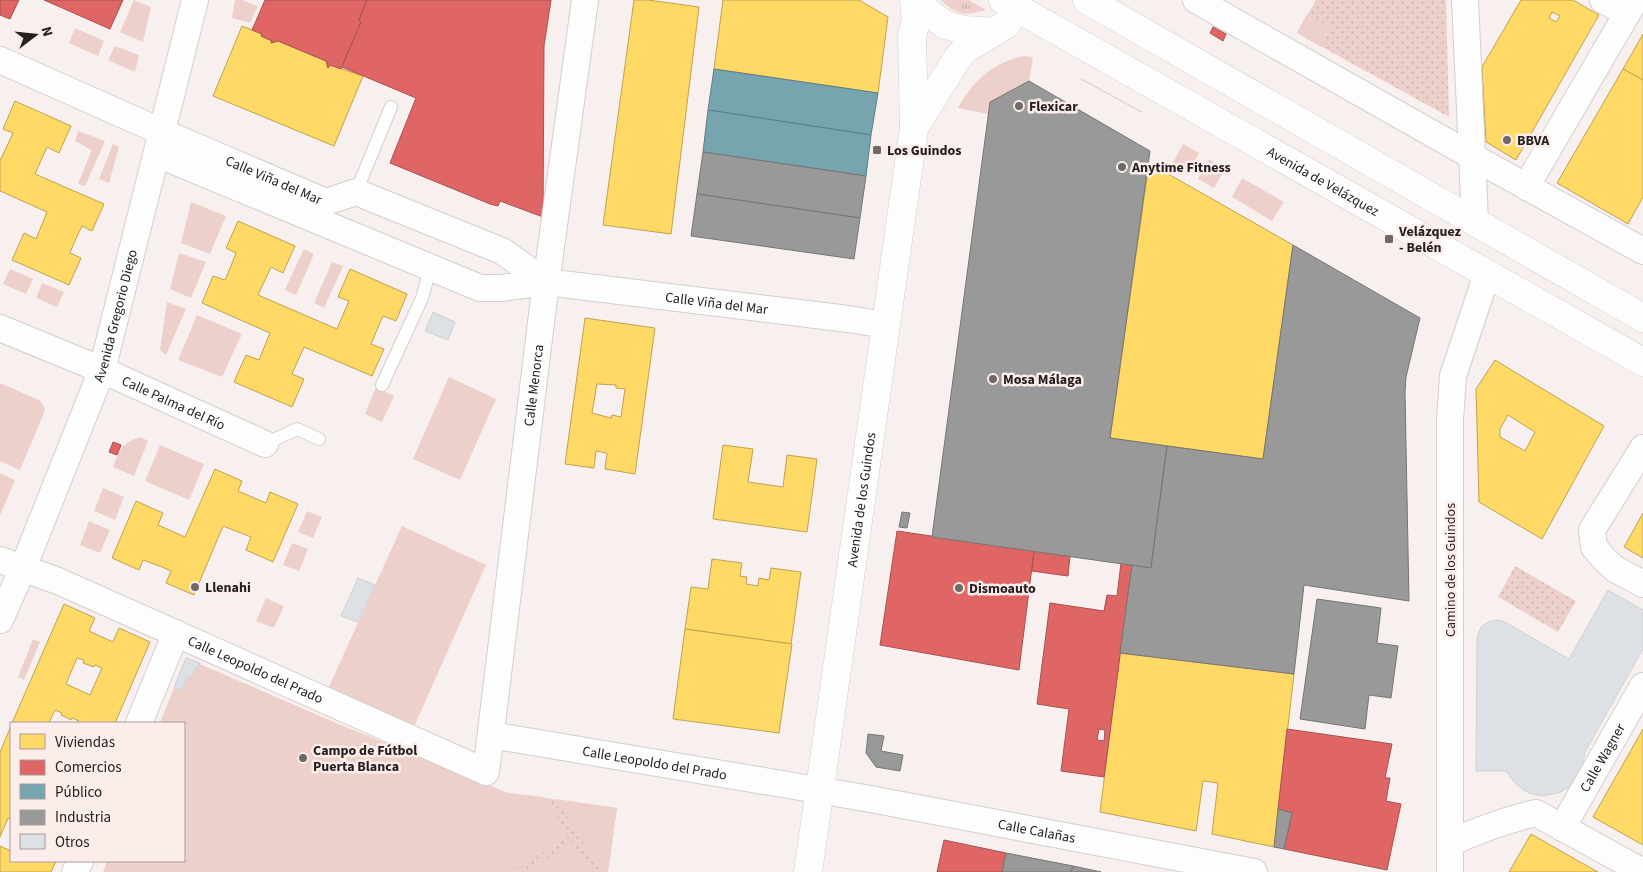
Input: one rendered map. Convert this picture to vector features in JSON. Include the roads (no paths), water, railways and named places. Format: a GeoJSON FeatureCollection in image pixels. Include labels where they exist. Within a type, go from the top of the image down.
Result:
{"type":"FeatureCollection","features":[{"type":"Feature","properties":{"kind":"main road"},"geometry":{"type":"LineString","coordinates":[[1087,0],[1643,318]]}},
{"type":"Feature","properties":{"kind":"main road"},"geometry":{"type":"LineString","coordinates":[[913,1],[945,25],[966,30],[994,32]]}},
{"type":"Feature","properties":{"kind":"main road","name":"Avenida de los Guindos"},"geometry":{"type":"LineString","coordinates":[[808,872],[914,128],[912,37],[916,20],[913,1]]}},
{"type":"Feature","properties":{"kind":"main road","name":"Avenida de los Guindos"},"geometry":{"type":"LineString","coordinates":[[914,128],[954,62],[964,50],[1006,24],[1012,3]]}},
{"type":"Feature","properties":{"kind":"main road","name":"Avenida de Velázquez"},"geometry":{"type":"LineString","coordinates":[[1012,3],[1643,362]]}},
{"type":"Feature","properties":{"kind":"street","name":"Avenida Gregorio Diego"},"geometry":{"type":"LineString","coordinates":[[0,620],[12,564],[102,370],[195,0]]}},
{"type":"Feature","properties":{"kind":"street","name":"Calle Menorca"},"geometry":{"type":"LineString","coordinates":[[486,772],[546,282],[585,0]]}},
{"type":"Feature","properties":{"kind":"street"},"geometry":{"type":"LineString","coordinates":[[1196,0],[1526,187],[1641,245]]}},
{"type":"Feature","properties":{"kind":"street"},"geometry":{"type":"LineString","coordinates":[[1465,0],[1475,221]]}},
{"type":"Feature","properties":{"kind":"street"},"geometry":{"type":"LineString","coordinates":[[1526,187],[1631,7],[1603,0]]}},
{"type":"Feature","properties":{"kind":"street","name":"Calle Viña del Mar"},"geometry":{"type":"LineString","coordinates":[[0,60],[160,143],[430,269],[480,288],[501,288],[546,282],[886,325]]}},
{"type":"Feature","properties":{"kind":"street","name":"Calle Viña del Mar"},"geometry":{"type":"LineString","coordinates":[[160,143],[326,202],[356,192],[502,250],[546,282]]}},
{"type":"Feature","properties":{"kind":"street","name":"Camino de los Guindos"},"geometry":{"type":"LineString","coordinates":[[1450,872],[1450,420],[1453,376],[1487,274]]}},
{"type":"Feature","properties":{"kind":"street","name":"Calle Palma del Río"},"geometry":{"type":"LineString","coordinates":[[0,328],[102,370],[265,444]]}},
{"type":"Feature","properties":{"kind":"street"},"geometry":{"type":"LineString","coordinates":[[1643,448],[1592,530],[1594,547],[1605,560],[1615,569],[1643,584]]}},
{"type":"Feature","properties":{"kind":"street","name":"Calle Leopoldo del Prado"},"geometry":{"type":"LineString","coordinates":[[12,564],[58,581],[486,772]]}},
{"type":"Feature","properties":{"kind":"street"},"geometry":{"type":"LineString","coordinates":[[139,722],[176,633]]}},
{"type":"Feature","properties":{"kind":"street","name":"Calle Wagner"},"geometry":{"type":"LineString","coordinates":[[1562,828],[1643,686]]}},
{"type":"Feature","properties":{"kind":"street","name":"Calle Leopoldo del Prado"},"geometry":{"type":"LineString","coordinates":[[492,735],[820,790]]}},
{"type":"Feature","properties":{"kind":"street","name":"Calle Calañas"},"geometry":{"type":"LineString","coordinates":[[820,790],[1254,872]]}},
{"type":"Feature","properties":{"kind":"street"},"geometry":{"type":"LineString","coordinates":[[1450,843],[1481,830],[1536,813],[1643,872]]}},
{"type":"Feature","properties":{"kind":"lane"},"geometry":{"type":"LineString","coordinates":[[356,192],[391,107]]}},
{"type":"Feature","properties":{"kind":"lane"},"geometry":{"type":"LineString","coordinates":[[382,385],[422,298],[430,269]]}},
{"type":"Feature","properties":{"kind":"lane","name":"Calle Palma del Río"},"geometry":{"type":"LineString","coordinates":[[265,444],[297,430],[319,439]]}},
{"type":"Feature","properties":{"kind":"place","name":"Flexicar"},"geometry":{"type":"Point","coordinates":[1019,106]}},
{"type":"Feature","properties":{"kind":"place","name":"BBVA"},"geometry":{"type":"Point","coordinates":[1507,140]}},
{"type":"Feature","properties":{"kind":"place","name":"Los Guindos"},"geometry":{"type":"Point","coordinates":[877,150]}},
{"type":"Feature","properties":{"kind":"place","name":"Anytime Fitness"},"geometry":{"type":"Point","coordinates":[1122,167]}},
{"type":"Feature","properties":{"kind":"place","name":"Velázquez - Belén"},"geometry":{"type":"Point","coordinates":[1389,239]}},
{"type":"Feature","properties":{"kind":"place","name":"Mosa Málaga"},"geometry":{"type":"Point","coordinates":[993,379]}},
{"type":"Feature","properties":{"kind":"place","name":"Llenahi"},"geometry":{"type":"Point","coordinates":[195,587]}},
{"type":"Feature","properties":{"kind":"place","name":"Dismoauto"},"geometry":{"type":"Point","coordinates":[959,588]}},
{"type":"Feature","properties":{"kind":"place","name":"Campo de Fútbol Puerta Blanca"},"geometry":{"type":"Point","coordinates":[303,758]}}]}
